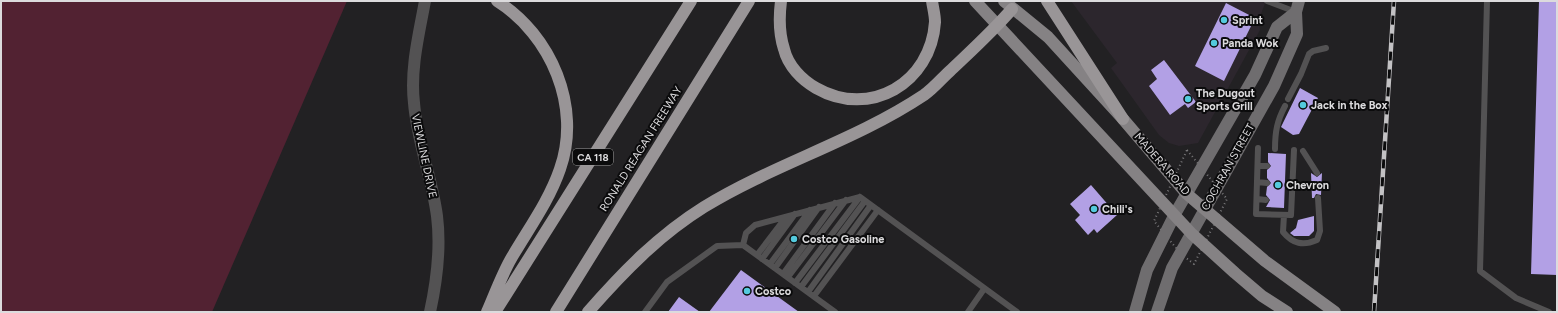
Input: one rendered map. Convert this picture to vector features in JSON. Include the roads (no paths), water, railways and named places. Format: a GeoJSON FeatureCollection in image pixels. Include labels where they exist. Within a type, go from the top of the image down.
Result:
{"type":"FeatureCollection","features":[{"type":"Feature","properties":{"kind":"highway"},"geometry":{"type":"LineString","coordinates":[[487,312],[511,259],[544,205],[560,170],[566,147],[567,121],[563,98],[551,59],[524,22],[510,9],[497,1]]}},
{"type":"Feature","properties":{"kind":"highway","name":"CA 118"},"geometry":{"type":"LineString","coordinates":[[495,312],[691,1]]}},
{"type":"Feature","properties":{"kind":"highway","name":"RONALD REAGAN FREEWAY"},"geometry":{"type":"LineString","coordinates":[[556,312],[749,1]]}},
{"type":"Feature","properties":{"kind":"highway"},"geometry":{"type":"LineString","coordinates":[[781,1],[780,20],[784,50],[796,72],[807,83],[835,97],[861,100],[879,97],[895,90],[918,70],[933,39],[935,20],[932,1]]}},
{"type":"Feature","properties":{"kind":"highway"},"geometry":{"type":"LineString","coordinates":[[1047,1],[1123,119]]}},
{"type":"Feature","properties":{"kind":"highway"},"geometry":{"type":"LineString","coordinates":[[588,312],[617,278],[667,233],[704,208],[734,190],[876,124],[925,94],[998,25],[1008,5]]}},
{"type":"Feature","properties":{"kind":"main road"},"geometry":{"type":"LineString","coordinates":[[975,1],[1192,234],[1246,282],[1287,312]]}},
{"type":"Feature","properties":{"kind":"main road","name":"MADERA ROAD"},"geometry":{"type":"LineString","coordinates":[[1008,5],[1048,37],[1123,119],[1187,194],[1265,261],[1333,311]]}},
{"type":"Feature","properties":{"kind":"main road","name":"COCHRAN STREET"},"geometry":{"type":"LineString","coordinates":[[1136,307],[1147,270],[1175,214],[1255,75],[1277,27],[1298,6]]}},
{"type":"Feature","properties":{"kind":"main road","name":"COCHRAN STREET"},"geometry":{"type":"LineString","coordinates":[[1157,312],[1172,268],[1274,86],[1297,34],[1298,6]]}},
{"type":"Feature","properties":{"kind":"street","name":"VIEWLINE DRIVE"},"geometry":{"type":"LineString","coordinates":[[425,1],[416,45],[413,76],[417,129],[436,216],[438,268],[430,312]]}},
{"type":"Feature","properties":{"kind":"lane"},"geometry":{"type":"LineString","coordinates":[[1267,1],[1298,6]]}},
{"type":"Feature","properties":{"kind":"lane"},"geometry":{"type":"LineString","coordinates":[[1488,1],[1480,271],[1516,298],[1549,312]]}},
{"type":"Feature","properties":{"kind":"lane"},"geometry":{"type":"LineString","coordinates":[[1288,100],[1309,54],[1313,51],[1326,48]]}},
{"type":"Feature","properties":{"kind":"lane"},"geometry":{"type":"LineString","coordinates":[[1275,149],[1275,128],[1277,120],[1285,106]]}},
{"type":"Feature","properties":{"kind":"lane"},"geometry":{"type":"LineString","coordinates":[[1258,148],[1256,214],[1291,215],[1294,150]]}},
{"type":"Feature","properties":{"kind":"lane"},"geometry":{"type":"LineString","coordinates":[[1303,150],[1317,173]]}},
{"type":"Feature","properties":{"kind":"lane"},"geometry":{"type":"LineString","coordinates":[[1258,166],[1267,166]]}},
{"type":"Feature","properties":{"kind":"lane"},"geometry":{"type":"LineString","coordinates":[[1286,167],[1294,167]]}},
{"type":"Feature","properties":{"kind":"lane"},"geometry":{"type":"LineString","coordinates":[[1257,182],[1267,183]]}},
{"type":"Feature","properties":{"kind":"lane"},"geometry":{"type":"LineString","coordinates":[[1285,183],[1293,184]]}},
{"type":"Feature","properties":{"kind":"lane"},"geometry":{"type":"LineString","coordinates":[[1284,215],[1283,232],[1287,236],[1295,242],[1303,244],[1317,240],[1320,231],[1318,198]]}},
{"type":"Feature","properties":{"kind":"lane"},"geometry":{"type":"LineString","coordinates":[[795,283],[862,199]]}},
{"type":"Feature","properties":{"kind":"lane"},"geometry":{"type":"LineString","coordinates":[[801,287],[862,199]]}},
{"type":"Feature","properties":{"kind":"lane"},"geometry":{"type":"LineString","coordinates":[[743,245],[746,233],[755,225],[846,200],[862,199],[1017,312]]}},
{"type":"Feature","properties":{"kind":"lane"},"geometry":{"type":"LineString","coordinates":[[1257,199],[1266,200]]}},
{"type":"Feature","properties":{"kind":"lane"},"geometry":{"type":"LineString","coordinates":[[786,276],[846,200]]}},
{"type":"Feature","properties":{"kind":"lane"},"geometry":{"type":"LineString","coordinates":[[1284,200],[1292,201]]}},
{"type":"Feature","properties":{"kind":"lane"},"geometry":{"type":"LineString","coordinates":[[786,276],[835,203]]}},
{"type":"Feature","properties":{"kind":"lane"},"geometry":{"type":"LineString","coordinates":[[811,294],[871,205]]}},
{"type":"Feature","properties":{"kind":"lane"},"geometry":{"type":"LineString","coordinates":[[773,266],[820,207]]}},
{"type":"Feature","properties":{"kind":"lane"},"geometry":{"type":"LineString","coordinates":[[773,266],[810,210]]}},
{"type":"Feature","properties":{"kind":"lane"},"geometry":{"type":"LineString","coordinates":[[811,294],[878,210]]}},
{"type":"Feature","properties":{"kind":"lane"},"geometry":{"type":"LineString","coordinates":[[760,257],[795,214]]}},
{"type":"Feature","properties":{"kind":"lane"},"geometry":{"type":"LineString","coordinates":[[760,257],[786,217]]}},
{"type":"Feature","properties":{"kind":"lane"},"geometry":{"type":"LineString","coordinates":[[645,312],[667,282],[717,246],[743,245],[835,312]]}},
{"type":"Feature","properties":{"kind":"lane"},"geometry":{"type":"LineString","coordinates":[[968,312],[984,289]]}},
{"type":"Feature","properties":{"kind":"lane"},"geometry":{"type":"LineString","coordinates":[[1127,312],[1136,307]]}},
{"type":"Feature","properties":{"kind":"railway"},"geometry":{"type":"LineString","coordinates":[[1374,312],[1394,1]]}},
{"type":"Feature","properties":{"kind":"place","name":"Sprint"},"geometry":{"type":"Point","coordinates":[1224,20]}},
{"type":"Feature","properties":{"kind":"place","name":"Panda Wok"},"geometry":{"type":"Point","coordinates":[1214,43]}},
{"type":"Feature","properties":{"kind":"place","name":"The Dugout Sports Grill"},"geometry":{"type":"Point","coordinates":[1188,99]}},
{"type":"Feature","properties":{"kind":"place","name":"Jack in the Box"},"geometry":{"type":"Point","coordinates":[1303,105]}},
{"type":"Feature","properties":{"kind":"place","name":"Chevron"},"geometry":{"type":"Point","coordinates":[1278,185]}},
{"type":"Feature","properties":{"kind":"place","name":"Chili's"},"geometry":{"type":"Point","coordinates":[1094,209]}},
{"type":"Feature","properties":{"kind":"place","name":"Costco Gasoline"},"geometry":{"type":"Point","coordinates":[794,239]}},
{"type":"Feature","properties":{"kind":"place","name":"Costco"},"geometry":{"type":"Point","coordinates":[747,291]}}]}
